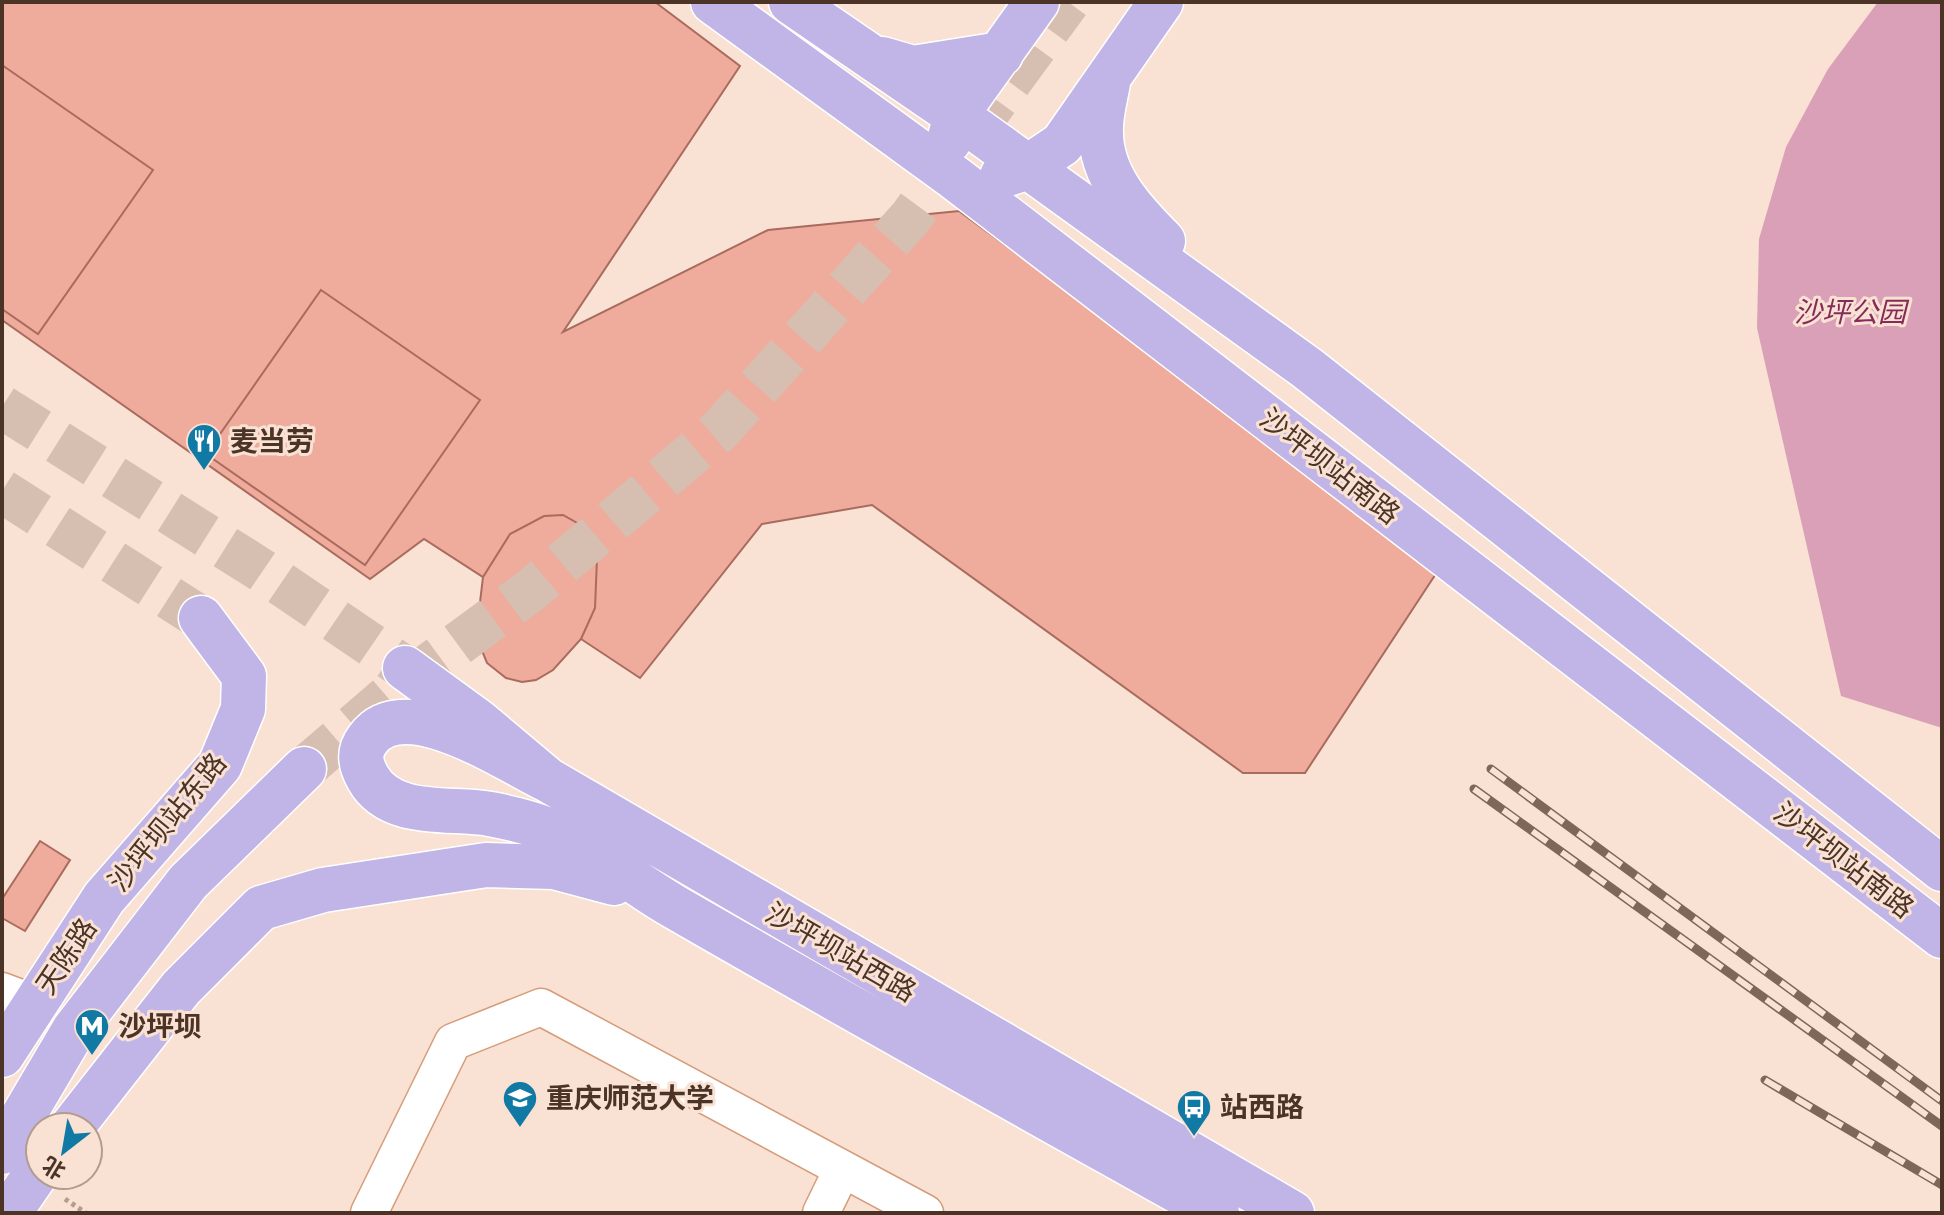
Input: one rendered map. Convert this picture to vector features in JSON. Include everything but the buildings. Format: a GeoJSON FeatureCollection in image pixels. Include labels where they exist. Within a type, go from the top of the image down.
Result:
{"type":"FeatureCollection","features":[{"type":"Feature","properties":{"kind":"main road","name":"沙坪坝站南路"},"geometry":{"type":"LineString","coordinates":[[713,2],[955,178],[1942,936]]}},
{"type":"Feature","properties":{"kind":"main road","name":"沙坪坝站南路"},"geometry":{"type":"LineString","coordinates":[[791,2],[956,115],[1307,368],[1942,869]]}},
{"type":"Feature","properties":{"kind":"main road"},"geometry":{"type":"LineString","coordinates":[[1037,2],[956,115],[949,139],[955,178],[995,179],[1028,167],[1062,144],[1161,2]]}},
{"type":"Feature","properties":{"kind":"main road"},"geometry":{"type":"LineString","coordinates":[[864,53],[913,68],[1001,54]]}},
{"type":"Feature","properties":{"kind":"main road"},"geometry":{"type":"LineString","coordinates":[[1108,80],[1100,135],[1109,171],[1130,209],[1307,368]]}},
{"type":"Feature","properties":{"kind":"main road","name":"沙坪坝站东路"},"geometry":{"type":"LineString","coordinates":[[104,898],[220,765],[243,709],[244,676],[201,618]]}},
{"type":"Feature","properties":{"kind":"main road","name":"沙坪坝站西路"},"geometry":{"type":"LineString","coordinates":[[405,668],[479,722],[548,780],[1292,1213]]}},
{"type":"Feature","properties":{"kind":"main road"},"geometry":{"type":"LineString","coordinates":[[548,780],[430,723],[390,722],[375,729],[362,747],[361,765],[370,782],[398,802],[417,808],[489,814],[542,827],[570,840],[669,904]]}},
{"type":"Feature","properties":{"kind":"main road"},"geometry":{"type":"LineString","coordinates":[[2,1152],[74,1030],[188,882],[304,769]]}},
{"type":"Feature","properties":{"kind":"main road"},"geometry":{"type":"LineString","coordinates":[[85,1111],[181,988],[261,908],[323,890],[486,865],[554,867],[589,874],[669,904]]}},
{"type":"Feature","properties":{"kind":"main road","name":"天陈路"},"geometry":{"type":"LineString","coordinates":[[2,1055],[18,997],[104,898]]}},
{"type":"Feature","properties":{"kind":"main road","name":"沙坪坝站西路"},"geometry":{"type":"LineString","coordinates":[[669,904],[1217,1213]]}},
{"type":"Feature","properties":{"kind":"main road"},"geometry":{"type":"LineString","coordinates":[[9,1213],[41,1191]]}},
{"type":"Feature","properties":{"kind":"street"},"geometry":{"type":"LineString","coordinates":[[369,1213],[453,1042],[541,1007],[925,1213]]}},
{"type":"Feature","properties":{"kind":"street"},"geometry":{"type":"LineString","coordinates":[[821,1213],[842,1170]]}},
{"type":"Feature","properties":{"kind":"path"},"geometry":{"type":"LineString","coordinates":[[61,1191],[86,1213]]}},
{"type":"Feature","properties":{"kind":"green space","name":"沙坪公园"},"geometry":{"type":"Polygon","coordinates":[[[1878,2],[1942,2],[1942,728],[1841,696],[1757,328],[1759,239],[1786,147],[1828,69],[1878,2]]]}},
{"type":"Feature","properties":{"kind":"tunnel"},"geometry":{"type":"LineString","coordinates":[[304,769],[397,689],[531,590],[720,430],[911,217],[1068,2]]}},
{"type":"Feature","properties":{"kind":"tunnel"},"geometry":{"type":"LineString","coordinates":[[2,407],[261,570],[405,668]]}},
{"type":"Feature","properties":{"kind":"tunnel"},"geometry":{"type":"LineString","coordinates":[[2,491],[201,618]]}},
{"type":"Feature","properties":{"kind":"railway"},"geometry":{"type":"LineString","coordinates":[[1491,769],[1942,1101]]}},
{"type":"Feature","properties":{"kind":"railway"},"geometry":{"type":"LineString","coordinates":[[1474,789],[1942,1126]]}},
{"type":"Feature","properties":{"kind":"railway"},"geometry":{"type":"LineString","coordinates":[[1765,1080],[1942,1185]]}},
{"type":"Feature","properties":{"kind":"place","name":"麦当劳"},"geometry":{"type":"Point","coordinates":[204,472]}},
{"type":"Feature","properties":{"kind":"place","name":"沙坪坝"},"geometry":{"type":"Point","coordinates":[92,1057]}},
{"type":"Feature","properties":{"kind":"place","name":"重庆师范大学"},"geometry":{"type":"Point","coordinates":[520,1129]}},
{"type":"Feature","properties":{"kind":"place","name":"站西路"},"geometry":{"type":"Point","coordinates":[1194,1138]}}]}
